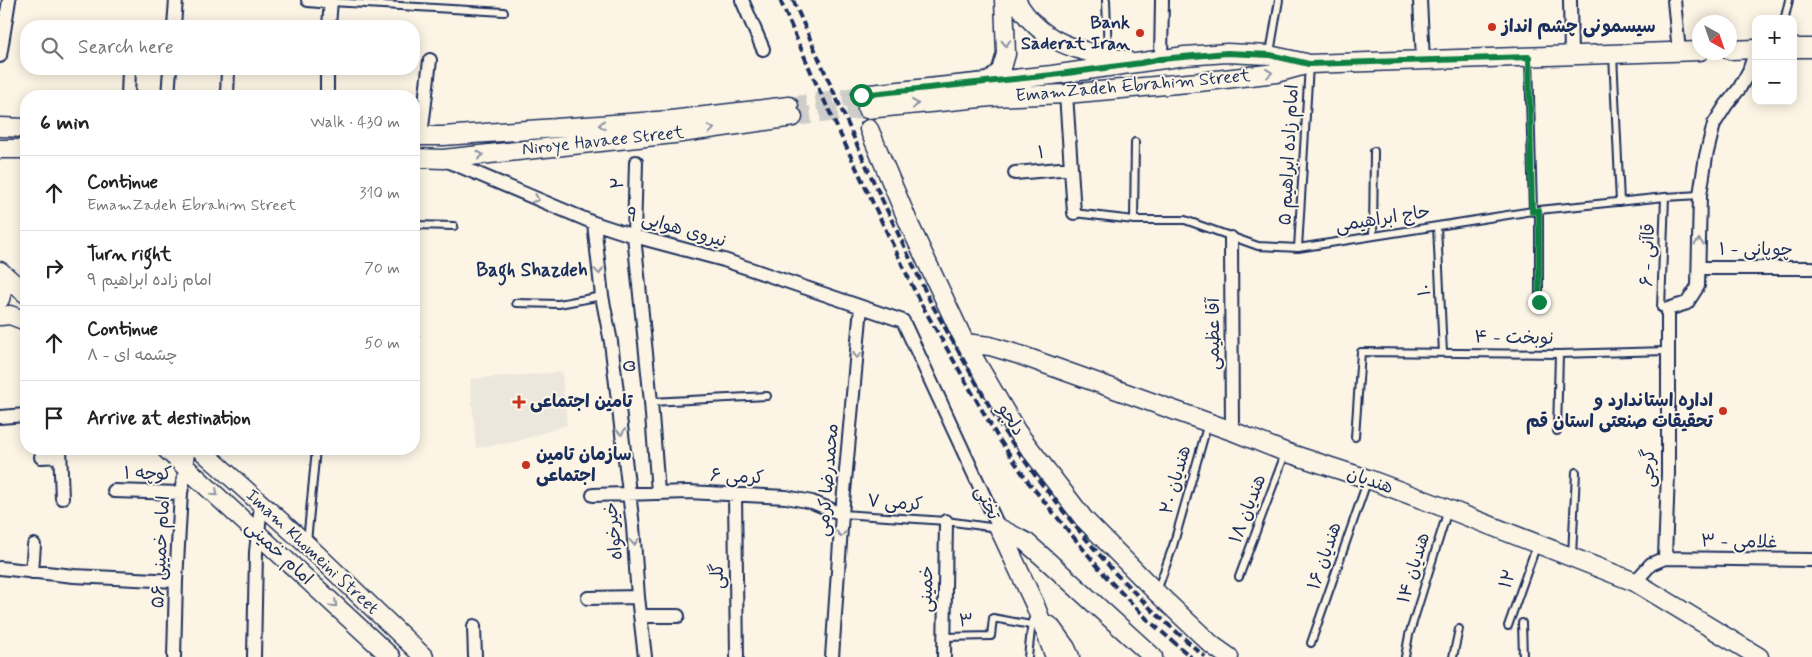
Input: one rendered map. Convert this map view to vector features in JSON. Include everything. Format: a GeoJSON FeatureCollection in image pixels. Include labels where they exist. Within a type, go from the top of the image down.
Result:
{"type":"FeatureCollection","features":[{"type":"Feature","properties":{"kind":"main road"},"geometry":{"type":"LineString","coordinates":[[990,81],[1001,71],[1006,54],[1004,0]]}},
{"type":"Feature","properties":{"kind":"main road"},"geometry":{"type":"LineString","coordinates":[[1016,0],[1033,25],[1051,38],[1070,48],[1141,63]]}},
{"type":"Feature","properties":{"kind":"main road"},"geometry":{"type":"LineString","coordinates":[[1797,48],[1812,48]]}},
{"type":"Feature","properties":{"kind":"main road"},"geometry":{"type":"LineString","coordinates":[[1737,50],[1752,50]]}},
{"type":"Feature","properties":{"kind":"main road","name":"EmamZadeh Ebrahim Street"},"geometry":{"type":"LineString","coordinates":[[1309,64],[1270,55],[1227,53],[1185,56],[1052,75],[990,81],[864,102],[1066,94],[1276,73],[1309,64],[1692,51]]}},
{"type":"Feature","properties":{"kind":"main road"},"geometry":{"type":"LineString","coordinates":[[1185,56],[1199,59],[1204,64],[1206,75],[1199,82]]}},
{"type":"Feature","properties":{"kind":"main road","name":"Niroye Havaee Street"},"geometry":{"type":"LineString","coordinates":[[420,136],[791,112],[674,134],[443,159],[420,158]]}},
{"type":"Feature","properties":{"kind":"main road"},"geometry":{"type":"LineString","coordinates":[[0,127],[20,128]]}},
{"type":"Feature","properties":{"kind":"main road","name":"دلجو"},"geometry":{"type":"LineString","coordinates":[[869,129],[910,226],[964,343],[1017,432],[1084,519],[1157,593],[1212,645],[1230,657]]}},
{"type":"Feature","properties":{"kind":"main road"},"geometry":{"type":"LineString","coordinates":[[0,149],[20,149]]}},
{"type":"Feature","properties":{"kind":"main road"},"geometry":{"type":"LineString","coordinates":[[0,271],[20,289]]}},
{"type":"Feature","properties":{"kind":"main road"},"geometry":{"type":"LineString","coordinates":[[0,278],[2,292],[0,299]]}},
{"type":"Feature","properties":{"kind":"main road"},"geometry":{"type":"LineString","coordinates":[[0,316],[10,315],[20,319]]}},
{"type":"Feature","properties":{"kind":"main road","name":"هندیان"},"geometry":{"type":"LineString","coordinates":[[964,343],[990,346],[1020,355],[1208,422],[1285,452],[1368,479],[1537,543],[1635,582],[1760,657]]}},
{"type":"Feature","properties":{"kind":"main road","name":"امام خمینی"},"geometry":{"type":"LineString","coordinates":[[173,455],[391,657]]}},
{"type":"Feature","properties":{"kind":"main road","name":"Imam Khomeini Street"},"geometry":{"type":"LineString","coordinates":[[207,455],[306,544],[424,657]]}},
{"type":"Feature","properties":{"kind":"main road"},"geometry":{"type":"LineString","coordinates":[[999,528],[1035,605],[1055,657]]}},
{"type":"Feature","properties":{"kind":"main road","name":"تختی"},"geometry":{"type":"LineString","coordinates":[[999,528],[1031,547],[1153,657]]}},
{"type":"Feature","properties":{"kind":"main road"},"geometry":{"type":"LineString","coordinates":[[1035,605],[1066,648],[1070,657]]}},
{"type":"Feature","properties":{"kind":"street"},"geometry":{"type":"LineString","coordinates":[[0,56],[9,0]]}},
{"type":"Feature","properties":{"kind":"street"},"geometry":{"type":"LineString","coordinates":[[174,20],[176,0]]}},
{"type":"Feature","properties":{"kind":"street"},"geometry":{"type":"LineString","coordinates":[[308,0],[331,1],[329,20]]}},
{"type":"Feature","properties":{"kind":"street"},"geometry":{"type":"LineString","coordinates":[[742,0],[763,49]]}},
{"type":"Feature","properties":{"kind":"street"},"geometry":{"type":"LineString","coordinates":[[1161,59],[1162,0]]}},
{"type":"Feature","properties":{"kind":"street"},"geometry":{"type":"LineString","coordinates":[[1420,0],[1422,60]]}},
{"type":"Feature","properties":{"kind":"street"},"geometry":{"type":"LineString","coordinates":[[1570,0],[1571,55]]}},
{"type":"Feature","properties":{"kind":"street"},"geometry":{"type":"LineString","coordinates":[[1674,0],[1680,52]]}},
{"type":"Feature","properties":{"kind":"street"},"geometry":{"type":"LineString","coordinates":[[420,118],[430,60]]}},
{"type":"Feature","properties":{"kind":"street"},"geometry":{"type":"LineString","coordinates":[[1668,308],[1687,303],[1698,286],[1700,195],[1706,156],[1714,124],[1726,104],[1739,89],[1750,71],[1753,60]]}},
{"type":"Feature","properties":{"kind":"street"},"geometry":{"type":"LineString","coordinates":[[128,90],[130,75]]}},
{"type":"Feature","properties":{"kind":"street"},"geometry":{"type":"LineString","coordinates":[[168,90],[170,75]]}},
{"type":"Feature","properties":{"kind":"street"},"geometry":{"type":"LineString","coordinates":[[227,90],[228,75]]}},
{"type":"Feature","properties":{"kind":"street"},"geometry":{"type":"LineString","coordinates":[[327,90],[328,75]]}},
{"type":"Feature","properties":{"kind":"street"},"geometry":{"type":"LineString","coordinates":[[1066,94],[1074,213]]}},
{"type":"Feature","properties":{"kind":"street","name":"نیروی هوایی ۹"},"geometry":{"type":"LineString","coordinates":[[443,159],[594,223],[634,236],[724,260],[903,321]]}},
{"type":"Feature","properties":{"kind":"street","name":"۲"},"geometry":{"type":"LineString","coordinates":[[634,236],[636,162]]}},
{"type":"Feature","properties":{"kind":"street","name":"۱"},"geometry":{"type":"LineString","coordinates":[[1015,173],[1071,168]]}},
{"type":"Feature","properties":{"kind":"street","name":"خیرخواه"},"geometry":{"type":"LineString","coordinates":[[594,223],[602,296],[611,342],[633,526],[645,657]]}},
{"type":"Feature","properties":{"kind":"street","name":"۵"},"geometry":{"type":"LineString","coordinates":[[634,236],[658,492]]}},
{"type":"Feature","properties":{"kind":"street","name":"آقا عظیمی"},"geometry":{"type":"LineString","coordinates":[[1231,238],[1232,431]]}},
{"type":"Feature","properties":{"kind":"street","name":"۱ - چوپانی"},"geometry":{"type":"LineString","coordinates":[[1699,268],[1812,268]]}},
{"type":"Feature","properties":{"kind":"street","name":"محمدرضا کرمی"},"geometry":{"type":"LineString","coordinates":[[832,657],[842,514],[861,307]]}},
{"type":"Feature","properties":{"kind":"street","name":"گرجی"},"geometry":{"type":"LineString","coordinates":[[1665,558],[1668,473],[1668,308]]}},
{"type":"Feature","properties":{"kind":"street","name":"تختی"},"geometry":{"type":"LineString","coordinates":[[903,321],[999,528]]}},
{"type":"Feature","properties":{"kind":"street"},"geometry":{"type":"LineString","coordinates":[[0,417],[20,415]]}},
{"type":"Feature","properties":{"kind":"street"},"geometry":{"type":"LineString","coordinates":[[41,457],[48,455]]}},
{"type":"Feature","properties":{"kind":"street"},"geometry":{"type":"LineString","coordinates":[[62,455],[62,498]]}},
{"type":"Feature","properties":{"kind":"street","name":"امام خمینی ۵۶"},"geometry":{"type":"LineString","coordinates":[[174,657],[181,493],[188,455]]}},
{"type":"Feature","properties":{"kind":"street","name":"کوچه ۱"},"geometry":{"type":"LineString","coordinates":[[114,491],[181,493]]}},
{"type":"Feature","properties":{"kind":"street","name":"کرمی ۶"},"geometry":{"type":"LineString","coordinates":[[593,495],[688,492],[786,497],[812,502],[842,514]]}},
{"type":"Feature","properties":{"kind":"street","name":"گلی"},"geometry":{"type":"LineString","coordinates":[[735,494],[737,657]]}},
{"type":"Feature","properties":{"kind":"street"},"geometry":{"type":"LineString","coordinates":[[254,657],[256,552],[261,505]]}},
{"type":"Feature","properties":{"kind":"street","name":"خمینی"},"geometry":{"type":"LineString","coordinates":[[944,657],[946,521]]}},
{"type":"Feature","properties":{"kind":"street"},"geometry":{"type":"LineString","coordinates":[[32,572],[34,544]]}},
{"type":"Feature","properties":{"kind":"street"},"geometry":{"type":"LineString","coordinates":[[1635,582],[1651,564],[1665,558]]}},
{"type":"Feature","properties":{"kind":"street","name":"۳ - غلامی"},"geometry":{"type":"LineString","coordinates":[[1665,558],[1812,560]]}},
{"type":"Feature","properties":{"kind":"street"},"geometry":{"type":"LineString","coordinates":[[0,568],[74,576],[176,581]]}},
{"type":"Feature","properties":{"kind":"street"},"geometry":{"type":"LineString","coordinates":[[588,598],[638,597]]}},
{"type":"Feature","properties":{"kind":"street"},"geometry":{"type":"LineString","coordinates":[[640,616],[678,616]]}},
{"type":"Feature","properties":{"kind":"street"},"geometry":{"type":"LineString","coordinates":[[474,626],[475,657]]}},
{"type":"Feature","properties":{"kind":"lane"},"geometry":{"type":"LineString","coordinates":[[1106,0],[1108,56]]}},
{"type":"Feature","properties":{"kind":"lane"},"geometry":{"type":"LineString","coordinates":[[1270,55],[1279,0]]}},
{"type":"Feature","properties":{"kind":"lane"},"geometry":{"type":"LineString","coordinates":[[1785,15],[1788,0]]}},
{"type":"Feature","properties":{"kind":"lane"},"geometry":{"type":"LineString","coordinates":[[331,1],[504,12]]}},
{"type":"Feature","properties":{"kind":"lane"},"geometry":{"type":"LineString","coordinates":[[1613,54],[1620,202]]}},
{"type":"Feature","properties":{"kind":"lane"},"geometry":{"type":"LineString","coordinates":[[1529,57],[1539,302]]}},
{"type":"Feature","properties":{"kind":"lane","name":"امام زاده ابراهیم ۵"},"geometry":{"type":"LineString","coordinates":[[1298,248],[1309,64]]}},
{"type":"Feature","properties":{"kind":"lane"},"geometry":{"type":"LineString","coordinates":[[1134,220],[1135,142]]}},
{"type":"Feature","properties":{"kind":"lane"},"geometry":{"type":"LineString","coordinates":[[1373,235],[1374,151]]}},
{"type":"Feature","properties":{"kind":"lane","name":"حاج ابراهیمی"},"geometry":{"type":"LineString","coordinates":[[1074,213],[1134,220],[1185,220],[1217,230],[1231,238],[1258,246],[1298,248],[1536,211],[1665,196],[1700,195]]}},
{"type":"Feature","properties":{"kind":"lane","name":"۶ - قاآنی"},"geometry":{"type":"LineString","coordinates":[[1665,196],[1661,308],[1668,308]]}},
{"type":"Feature","properties":{"kind":"lane"},"geometry":{"type":"LineString","coordinates":[[420,225],[454,226]]}},
{"type":"Feature","properties":{"kind":"lane","name":"۱۰"},"geometry":{"type":"LineString","coordinates":[[1437,226],[1443,352]]}},
{"type":"Feature","properties":{"kind":"lane"},"geometry":{"type":"LineString","coordinates":[[516,303],[559,304],[602,296]]}},
{"type":"Feature","properties":{"kind":"lane","name":"۴ - نوبخت"},"geometry":{"type":"LineString","coordinates":[[1355,437],[1361,352],[1559,354],[1668,352]]}},
{"type":"Feature","properties":{"kind":"lane"},"geometry":{"type":"LineString","coordinates":[[1557,431],[1559,354]]}},
{"type":"Feature","properties":{"kind":"lane"},"geometry":{"type":"LineString","coordinates":[[651,402],[768,396]]}},
{"type":"Feature","properties":{"kind":"lane","name":"هندیان ۲۰"},"geometry":{"type":"LineString","coordinates":[[1157,593],[1208,422]]}},
{"type":"Feature","properties":{"kind":"lane","name":"هندیان ۱۸"},"geometry":{"type":"LineString","coordinates":[[1239,577],[1285,452]]}},
{"type":"Feature","properties":{"kind":"lane"},"geometry":{"type":"LineString","coordinates":[[306,544],[315,455]]}},
{"type":"Feature","properties":{"kind":"lane"},"geometry":{"type":"LineString","coordinates":[[1572,558],[1576,472]]}},
{"type":"Feature","properties":{"kind":"lane","name":"هندیان ۱۶"},"geometry":{"type":"LineString","coordinates":[[1311,643],[1368,479]]}},
{"type":"Feature","properties":{"kind":"lane","name":"هندیان ۱۴"},"geometry":{"type":"LineString","coordinates":[[1405,657],[1409,635],[1448,509]]}},
{"type":"Feature","properties":{"kind":"lane","name":"کرمی ۷"},"geometry":{"type":"LineString","coordinates":[[842,514],[946,521],[999,528]]}},
{"type":"Feature","properties":{"kind":"lane","name":"۱۲"},"geometry":{"type":"LineString","coordinates":[[1508,626],[1537,543]]}},
{"type":"Feature","properties":{"kind":"lane"},"geometry":{"type":"LineString","coordinates":[[1028,657],[1035,605]]}},
{"type":"Feature","properties":{"kind":"lane","name":"۳"},"geometry":{"type":"LineString","coordinates":[[944,637],[991,636],[993,618],[1031,625]]}},
{"type":"Feature","properties":{"kind":"lane"},"geometry":{"type":"LineString","coordinates":[[1522,623],[1523,657]]}},
{"type":"Feature","properties":{"kind":"lane"},"geometry":{"type":"LineString","coordinates":[[1453,657],[1459,629]]}},
{"type":"Feature","properties":{"kind":"shaded area","name":"تامین اجتماعی"},"geometry":{"type":"Polygon","coordinates":[[[562,372],[567,425],[515,442],[476,448],[470,379],[562,372]]]}},
{"type":"Feature","properties":{"kind":"tunnel"},"geometry":{"type":"LineString","coordinates":[[789,106],[861,95]]}},
{"type":"Feature","properties":{"kind":"tunnel"},"geometry":{"type":"LineString","coordinates":[[793,117],[867,109]]}},
{"type":"Feature","properties":{"kind":"railway"},"geometry":{"type":"LineString","coordinates":[[780,0],[815,81],[919,300],[997,436],[1029,483],[1108,579],[1147,619],[1191,657]]}},
{"type":"Feature","properties":{"kind":"railway"},"geometry":{"type":"LineString","coordinates":[[793,0],[870,174],[930,301],[1003,430],[1037,478],[1115,573],[1154,612],[1205,657]]}},
{"type":"Feature","properties":{"kind":"place","name":"سیسمونی چشم انداز"},"geometry":{"type":"Point","coordinates":[1492,27]}},
{"type":"Feature","properties":{"kind":"place","name":"Bank Saderat Iran"},"geometry":{"type":"Point","coordinates":[1140,33]}},
{"type":"Feature","properties":{"kind":"place","name":"تامین اجتماعی"},"geometry":{"type":"Point","coordinates":[519,402]}},
{"type":"Feature","properties":{"kind":"place","name":"اداره استاندارد و تحقیقات صنعتی استان قم"},"geometry":{"type":"Point","coordinates":[1723,411]}},
{"type":"Feature","properties":{"kind":"place","name":"سازمان تامین اجتماعی"},"geometry":{"type":"Point","coordinates":[526,465]}},
{"type":"Feature","properties":{"kind":"district","name":"Bagh Shazdeh"},"geometry":{"type":"Point","coordinates":[532,270]}},
{"type":"Feature","properties":{"kind":"route"},"geometry":{"type":"LineString","coordinates":[[861,95],[1052,75],[1161,59],[1227,53],[1270,55],[1309,64],[1529,57],[1532,212],[1539,210],[1539,302]]}}]}
